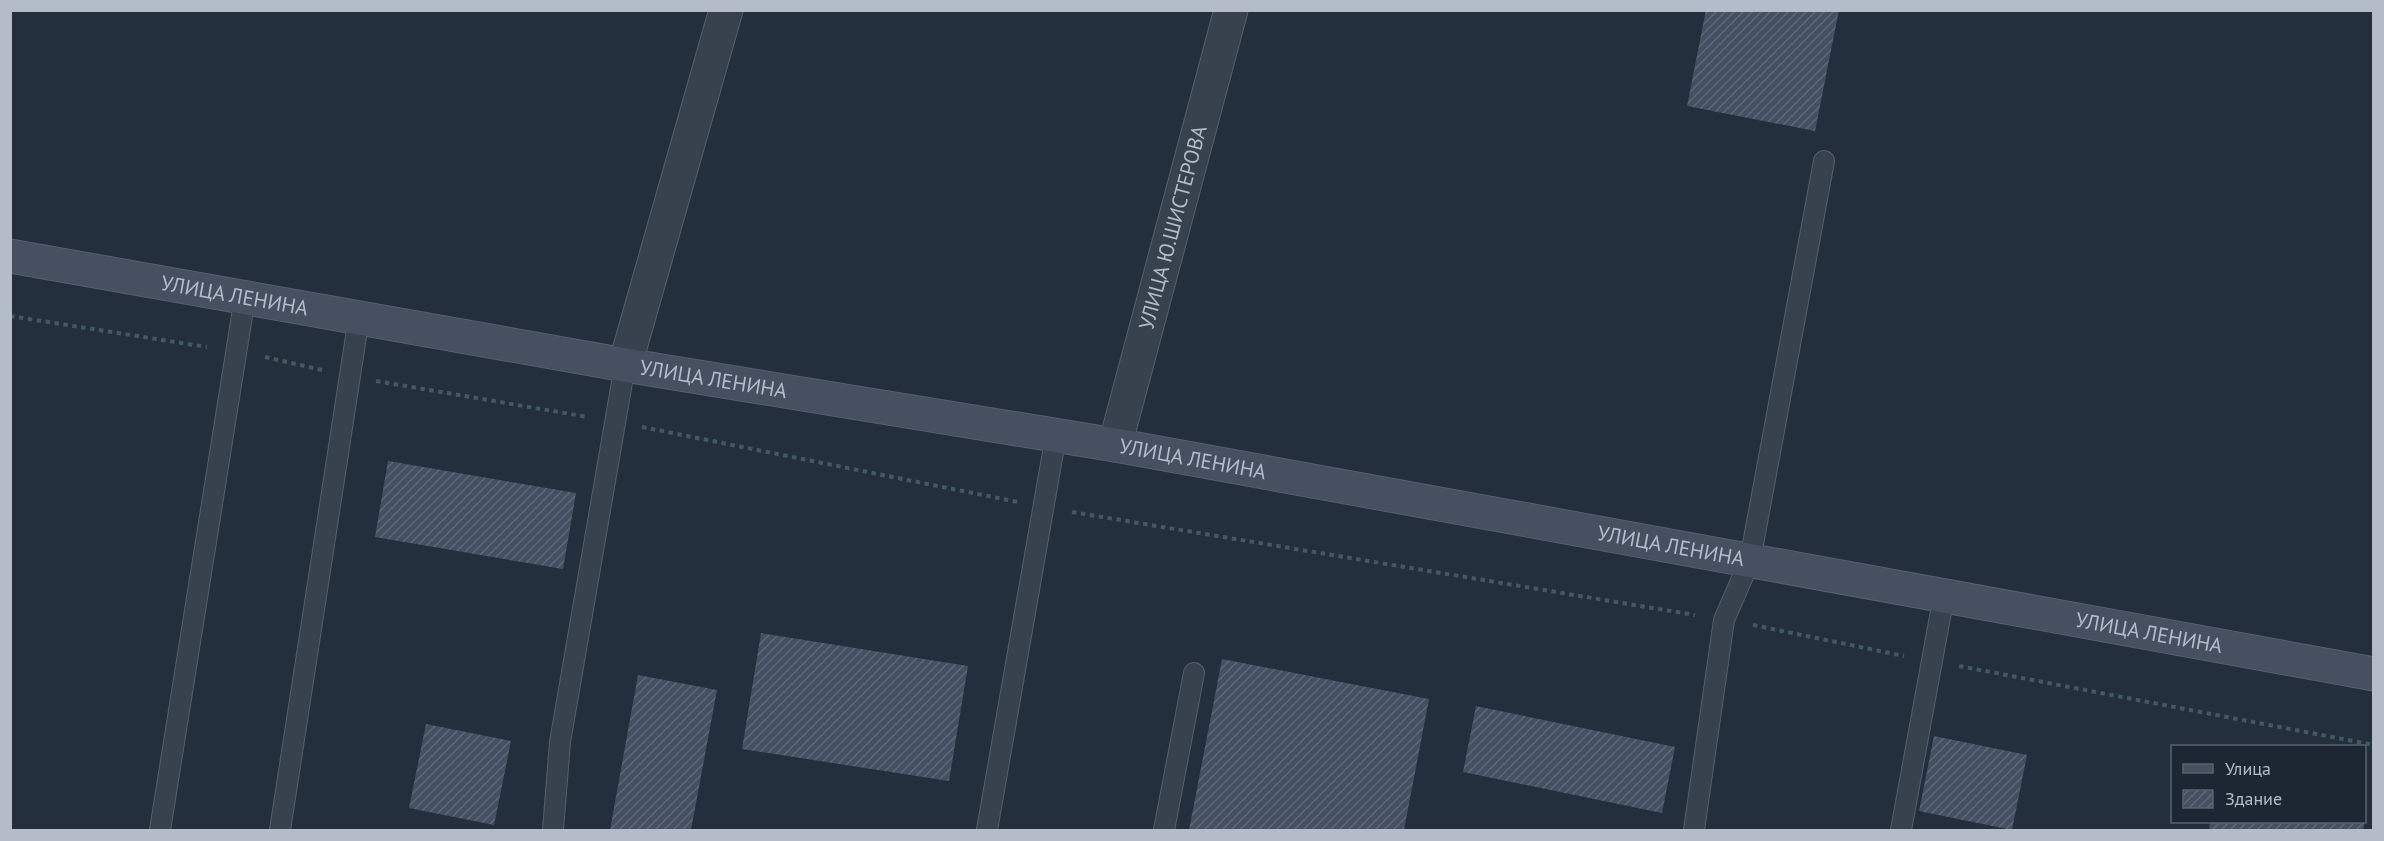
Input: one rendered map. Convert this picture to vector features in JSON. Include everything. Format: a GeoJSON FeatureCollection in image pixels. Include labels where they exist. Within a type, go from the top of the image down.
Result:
{"type":"FeatureCollection","features":[{"type":"Feature","properties":{"kind":"main road","name":"УЛИЦА ЛЕНИНА"},"geometry":{"type":"LineString","coordinates":[[10,256],[625,365],[1115,445],[2373,674]]}},
{"type":"Feature","properties":{"kind":"street"},"geometry":{"type":"LineString","coordinates":[[625,365],[726,10]]}},
{"type":"Feature","properties":{"kind":"street","name":"УЛИЦА Ю.ШИСТЕРОВА"},"geometry":{"type":"LineString","coordinates":[[1115,445],[1231,10]]}},
{"type":"Feature","properties":{"kind":"lane"},"geometry":{"type":"LineString","coordinates":[[1694,831],[1724,620],[1750,560],[1824,160]]}},
{"type":"Feature","properties":{"kind":"lane"},"geometry":{"type":"LineString","coordinates":[[160,831],[245,297]]}},
{"type":"Feature","properties":{"kind":"lane"},"geometry":{"type":"LineString","coordinates":[[280,831],[358,317]]}},
{"type":"Feature","properties":{"kind":"lane"},"geometry":{"type":"LineString","coordinates":[[553,831],[560,742],[625,365]]}},
{"type":"Feature","properties":{"kind":"lane"},"geometry":{"type":"LineString","coordinates":[[987,831],[1056,435]]}},
{"type":"Feature","properties":{"kind":"lane"},"geometry":{"type":"LineString","coordinates":[[1901,831],[1944,596]]}},
{"type":"Feature","properties":{"kind":"lane"},"geometry":{"type":"LineString","coordinates":[[1164,831],[1194,673]]}},
{"type":"Feature","properties":{"kind":"path"},"geometry":{"type":"LineString","coordinates":[[10,316],[237,351],[350,376],[615,422],[1044,507],[1724,620],[2373,745]]}},
{"type":"Feature","properties":{"kind":"building"},"geometry":{"type":"Polygon","coordinates":[[[1706,10],[1839,10],[1815,131],[1687,106],[1706,10]]]}},
{"type":"Feature","properties":{"kind":"building"},"geometry":{"type":"Polygon","coordinates":[[[388,461],[576,493],[563,569],[375,537],[388,461]]]}},
{"type":"Feature","properties":{"kind":"building"},"geometry":{"type":"Polygon","coordinates":[[[761,633],[968,666],[949,781],[742,749],[761,633]]]}},
{"type":"Feature","properties":{"kind":"building"},"geometry":{"type":"Polygon","coordinates":[[[1222,659],[1429,699],[1404,830],[1189,830],[1222,659]]]}},
{"type":"Feature","properties":{"kind":"building"},"geometry":{"type":"Polygon","coordinates":[[[638,675],[717,690],[691,830],[610,830],[638,675]]]}},
{"type":"Feature","properties":{"kind":"building"},"geometry":{"type":"Polygon","coordinates":[[[1476,706],[1675,747],[1662,813],[1463,772],[1476,706]]]}},
{"type":"Feature","properties":{"kind":"building"},"geometry":{"type":"Polygon","coordinates":[[[426,724],[511,741],[494,825],[409,808],[426,724]]]}},
{"type":"Feature","properties":{"kind":"building"},"geometry":{"type":"Polygon","coordinates":[[[1934,736],[2027,755],[2012,830],[1919,811],[1934,736]]]}},
{"type":"Feature","properties":{"kind":"building"},"geometry":{"type":"Polygon","coordinates":[[[2210,823],[2365,823],[2363,830],[2209,830],[2210,823]]]}}]}
